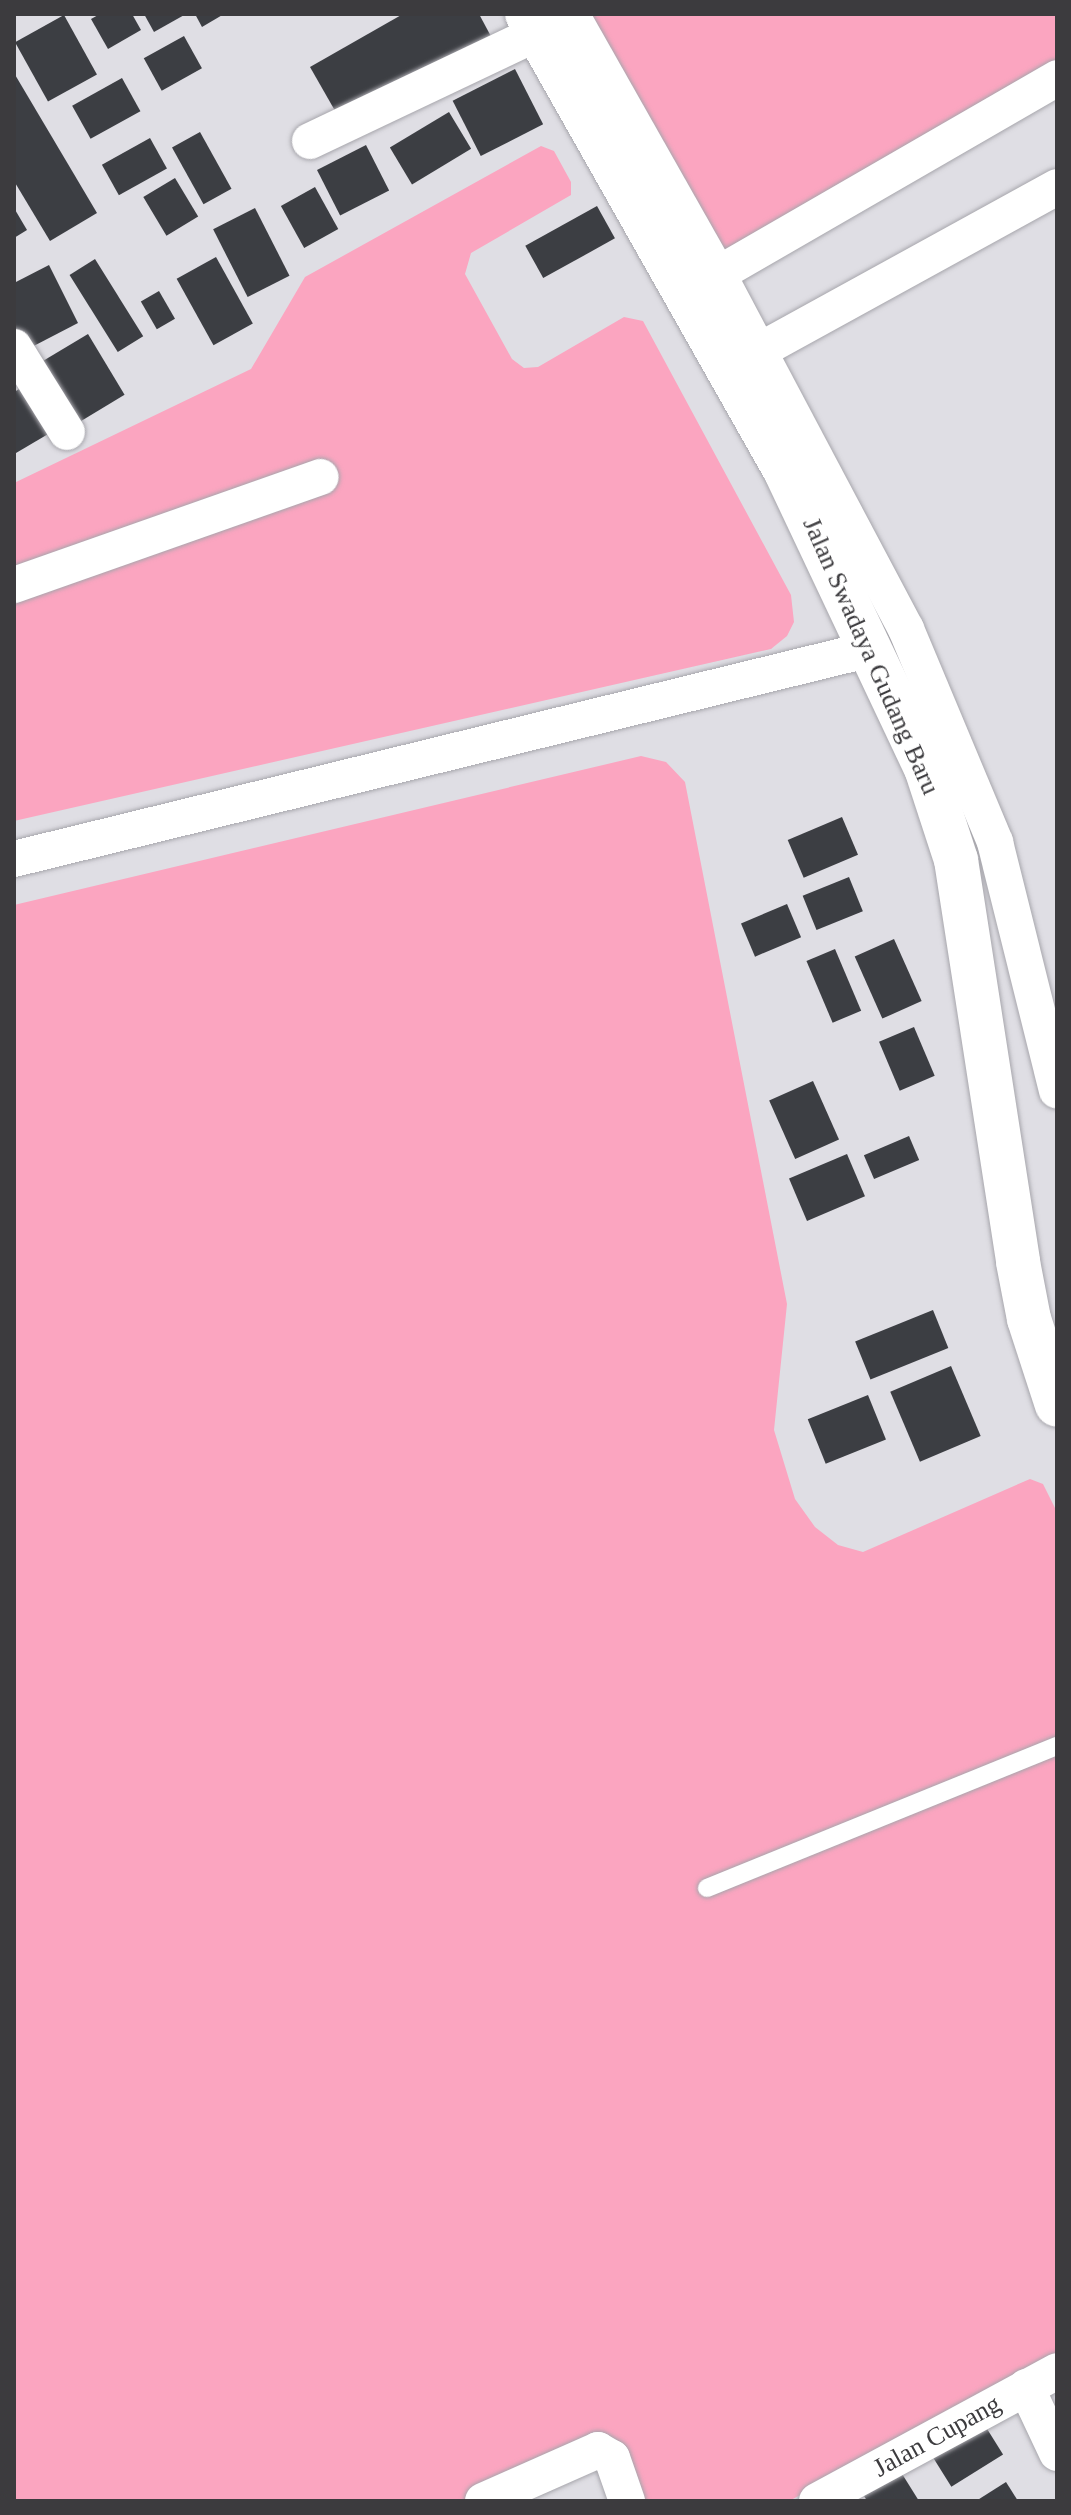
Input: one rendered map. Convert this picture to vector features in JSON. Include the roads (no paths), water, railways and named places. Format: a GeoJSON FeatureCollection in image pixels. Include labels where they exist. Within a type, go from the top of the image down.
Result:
{"type":"FeatureCollection","features":[{"type":"Feature","properties":{"kind":"street"},"geometry":{"type":"LineString","coordinates":[[310,141],[545,20],[718,274],[906,629],[995,842],[1050,1019],[1057,1090]]}},
{"type":"Feature","properties":{"kind":"street","name":"Jalan Swadaya Gudang Baru"},"geometry":{"type":"LineString","coordinates":[[545,20],[785,470],[926,768],[956,860],[1018,1262],[1029,1319],[1057,1405]]}},
{"type":"Feature","properties":{"kind":"street"},"geometry":{"type":"LineString","coordinates":[[718,274],[1057,78]]}},
{"type":"Feature","properties":{"kind":"street"},"geometry":{"type":"LineString","coordinates":[[757,352],[1057,187]]}},
{"type":"Feature","properties":{"kind":"street"},"geometry":{"type":"LineString","coordinates":[[14,347],[67,432]]}},
{"type":"Feature","properties":{"kind":"street"},"geometry":{"type":"LineString","coordinates":[[14,585],[321,477]]}},
{"type":"Feature","properties":{"kind":"street"},"geometry":{"type":"LineString","coordinates":[[14,859],[871,649]]}},
{"type":"Feature","properties":{"kind":"street"},"geometry":{"type":"LineString","coordinates":[[1042,2379],[1057,2453]]}},
{"type":"Feature","properties":{"kind":"street","name":"Jalan Cupang"},"geometry":{"type":"LineString","coordinates":[[817,2501],[1042,2379]]}},
{"type":"Feature","properties":{"kind":"street"},"geometry":{"type":"LineString","coordinates":[[483,2501],[598,2450],[612,2458],[627,2501]]}},
{"type":"Feature","properties":{"kind":"lane"},"geometry":{"type":"LineString","coordinates":[[707,1888],[1057,1746]]}}]}
